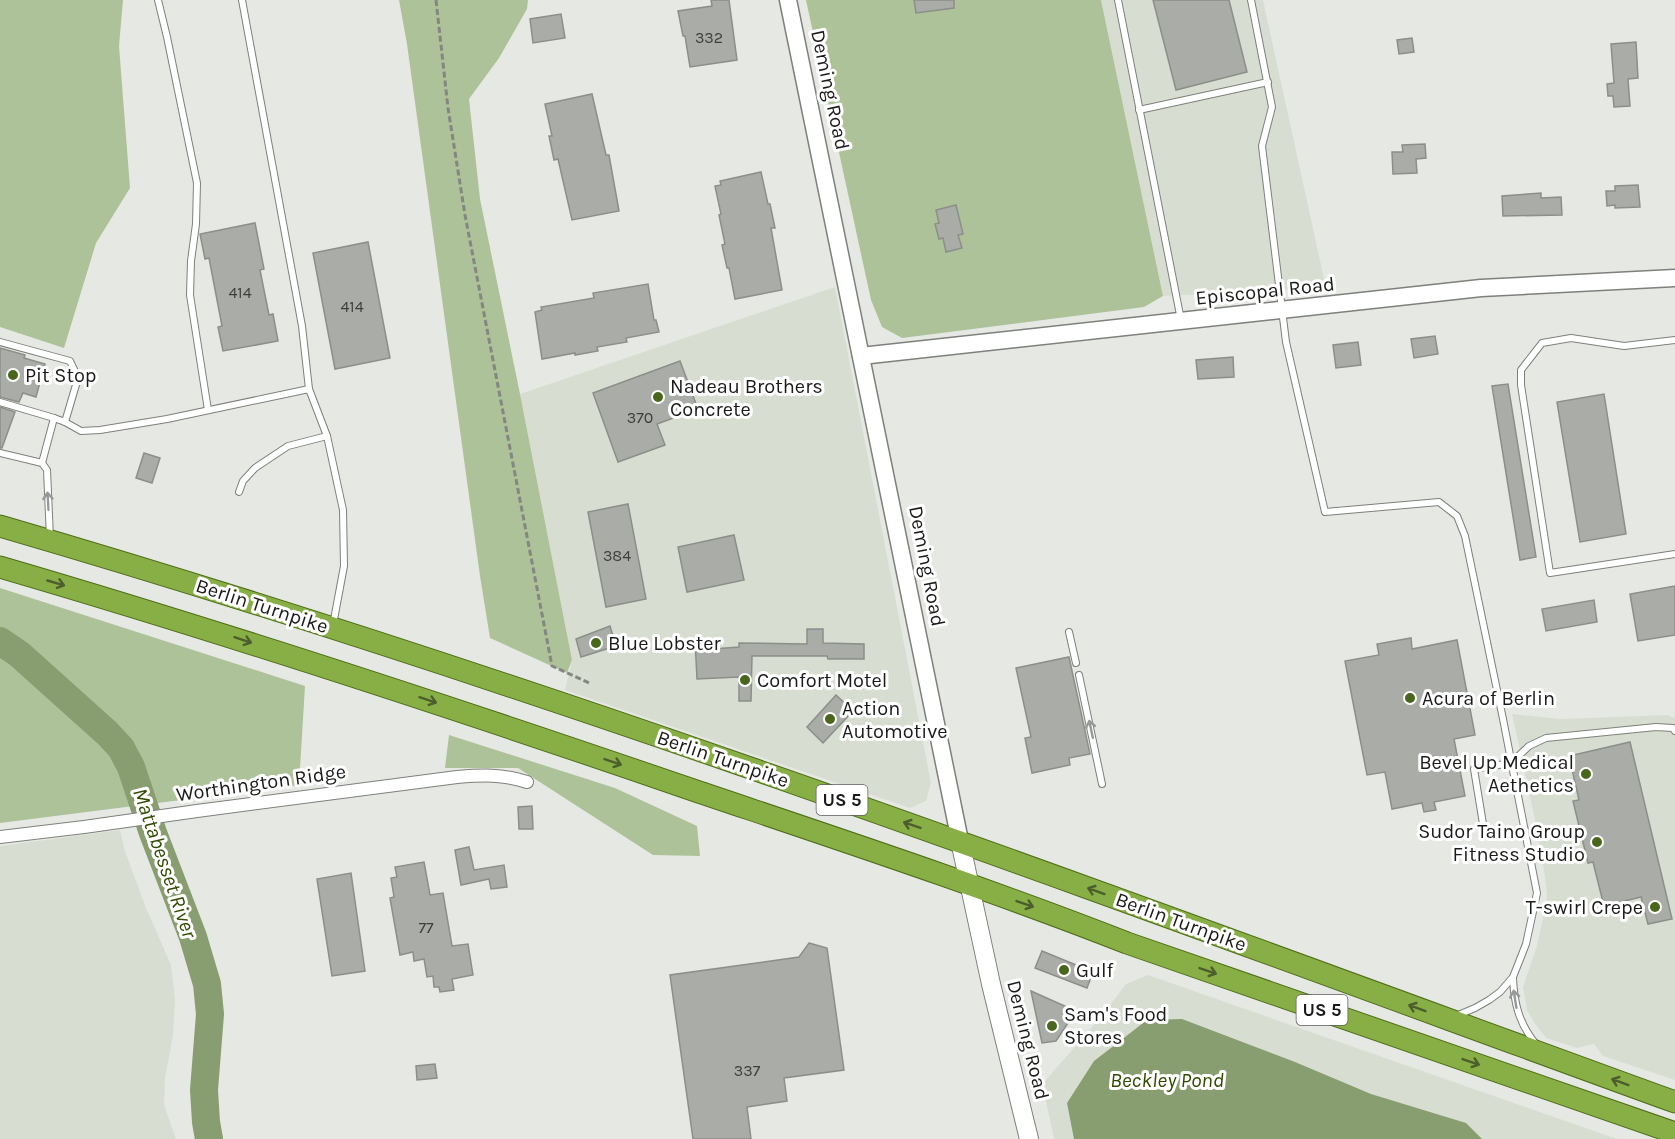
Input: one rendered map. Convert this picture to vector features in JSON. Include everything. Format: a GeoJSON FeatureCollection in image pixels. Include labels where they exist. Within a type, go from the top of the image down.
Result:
{"type":"FeatureCollection","features":[{"type":"Feature","properties":{"kind":"highway","name":"Berlin Turnpike"},"geometry":{"type":"LineString","coordinates":[[0,526],[141,567],[580,710],[960,841],[1675,1102]]}},
{"type":"Feature","properties":{"kind":"highway","name":"Berlin Turnpike"},"geometry":{"type":"LineString","coordinates":[[0,567],[344,672],[969,884],[1127,943],[1675,1133]]}},
{"type":"Feature","properties":{"kind":"main road","name":"Deming Road"},"geometry":{"type":"LineString","coordinates":[[960,841],[991,984],[1029,1139]]}},
{"type":"Feature","properties":{"kind":"street","name":"Deming Road"},"geometry":{"type":"LineString","coordinates":[[788,0],[960,841]]}},
{"type":"Feature","properties":{"kind":"street","name":"Episcopal Road"},"geometry":{"type":"LineString","coordinates":[[861,356],[1481,288],[1675,278]]}},
{"type":"Feature","properties":{"kind":"street","name":"Worthington Ridge"},"geometry":{"type":"LineString","coordinates":[[0,837],[457,777],[497,776],[527,782]]}},
{"type":"Feature","properties":{"kind":"lane"},"geometry":{"type":"LineString","coordinates":[[158,0],[197,183],[190,294],[208,410]]}},
{"type":"Feature","properties":{"kind":"lane"},"geometry":{"type":"LineString","coordinates":[[242,0],[302,326],[309,389],[327,436],[343,510],[344,566],[333,628]]}},
{"type":"Feature","properties":{"kind":"lane"},"geometry":{"type":"LineString","coordinates":[[1118,0],[1181,321]]}},
{"type":"Feature","properties":{"kind":"lane"},"geometry":{"type":"LineString","coordinates":[[1251,0],[1272,107],[1262,146],[1286,342],[1325,512],[1439,502],[1457,516],[1465,536],[1525,830],[1537,893],[1526,944],[1513,977],[1500,992],[1482,1004],[1446,1019]]}},
{"type":"Feature","properties":{"kind":"lane"},"geometry":{"type":"LineString","coordinates":[[1139,110],[1268,82]]}},
{"type":"Feature","properties":{"kind":"lane"},"geometry":{"type":"LineString","coordinates":[[1675,340],[1624,346],[1571,338],[1542,343],[1521,370],[1521,385],[1550,573],[1675,554]]}},
{"type":"Feature","properties":{"kind":"lane"},"geometry":{"type":"LineString","coordinates":[[0,342],[70,361],[78,378],[65,422]]}},
{"type":"Feature","properties":{"kind":"lane"},"geometry":{"type":"LineString","coordinates":[[0,402],[54,418],[81,431],[167,419],[309,389]]}},
{"type":"Feature","properties":{"kind":"lane"},"geometry":{"type":"LineString","coordinates":[[42,463],[54,418]]}},
{"type":"Feature","properties":{"kind":"lane"},"geometry":{"type":"LineString","coordinates":[[239,492],[243,481],[255,468],[288,446],[327,436]]}},
{"type":"Feature","properties":{"kind":"lane"},"geometry":{"type":"LineString","coordinates":[[0,453],[42,463],[47,470],[50,541]]}},
{"type":"Feature","properties":{"kind":"lane"},"geometry":{"type":"LineString","coordinates":[[1069,632],[1076,663]]}},
{"type":"Feature","properties":{"kind":"lane"},"geometry":{"type":"LineString","coordinates":[[1079,675],[1102,783]]}},
{"type":"Feature","properties":{"kind":"lane"},"geometry":{"type":"LineString","coordinates":[[1525,830],[1485,836],[1474,769],[1511,764],[1529,746],[1546,738],[1608,730],[1656,727],[1674,729]]}},
{"type":"Feature","properties":{"kind":"lane"},"geometry":{"type":"LineString","coordinates":[[1513,977],[1513,997],[1517,1013],[1526,1031],[1544,1054]]}},
{"type":"Feature","properties":{"kind":"path"},"geometry":{"type":"LineString","coordinates":[[436,0],[447,99],[465,215],[552,666],[589,683]]}},
{"type":"Feature","properties":{"kind":"shaded area"},"geometry":{"type":"Polygon","coordinates":[[[0,0],[123,0],[119,46],[130,188],[96,243],[64,348],[0,327],[0,0]]]}},
{"type":"Feature","properties":{"kind":"shaded area"},"geometry":{"type":"Polygon","coordinates":[[[399,0],[528,0],[527,9],[499,58],[469,99],[480,199],[572,660],[567,673],[490,638],[399,0]]]}},
{"type":"Feature","properties":{"kind":"shaded area"},"geometry":{"type":"Polygon","coordinates":[[[806,0],[1101,0],[1163,296],[1144,307],[902,338],[882,327],[871,300],[806,0]]]}},
{"type":"Feature","properties":{"kind":"shaded area"},"geometry":{"type":"Polygon","coordinates":[[[1101,0],[1263,0],[1326,288],[1163,296],[1101,0]]]}},
{"type":"Feature","properties":{"kind":"shaded area"},"geometry":{"type":"Polygon","coordinates":[[[835,287],[931,783],[926,801],[910,808],[565,690],[572,660],[520,394],[835,287]]]}},
{"type":"Feature","properties":{"kind":"shaded area"},"geometry":{"type":"Polygon","coordinates":[[[0,588],[305,686],[299,785],[0,823],[0,588]]]}},
{"type":"Feature","properties":{"kind":"shaded area"},"geometry":{"type":"Polygon","coordinates":[[[1512,714],[1561,719],[1667,715],[1675,718],[1675,1080],[1603,1056],[1594,1044],[1577,1048],[1546,1038],[1527,1010],[1523,987],[1537,946],[1547,898],[1537,829],[1512,714]]]}},
{"type":"Feature","properties":{"kind":"shaded area"},"geometry":{"type":"Polygon","coordinates":[[[449,735],[615,788],[697,826],[700,856],[653,855],[518,768],[445,768],[449,735]]]}},
{"type":"Feature","properties":{"kind":"shaded area"},"geometry":{"type":"Polygon","coordinates":[[[120,830],[125,851],[146,908],[171,965],[175,1000],[164,1105],[176,1139],[0,1139],[0,846],[120,830]]]}},
{"type":"Feature","properties":{"kind":"shaded area"},"geometry":{"type":"Polygon","coordinates":[[[1148,975],[1617,1139],[1054,1139],[1046,1102],[1045,1081],[1126,984],[1148,975]]]}},
{"type":"Feature","properties":{"kind":"water","name":"Beckley Pond"},"geometry":{"type":"Polygon","coordinates":[[[1182,1019],[1371,1094],[1466,1123],[1482,1139],[1074,1139],[1067,1103],[1094,1061],[1147,1020],[1182,1019]]]}},
{"type":"Feature","properties":{"kind":"building"},"geometry":{"type":"Polygon","coordinates":[[[711,0],[729,0],[737,60],[690,67],[678,11],[712,6],[711,0]]]}},
{"type":"Feature","properties":{"kind":"building"},"geometry":{"type":"Polygon","coordinates":[[[914,0],[954,0],[954,8],[916,13],[914,0]]]}},
{"type":"Feature","properties":{"kind":"building"},"geometry":{"type":"Polygon","coordinates":[[[1153,0],[1229,0],[1247,72],[1176,90],[1153,0]]]}},
{"type":"Feature","properties":{"kind":"building"},"geometry":{"type":"Polygon","coordinates":[[[561,14],[565,38],[533,43],[530,19],[561,14]]]}},
{"type":"Feature","properties":{"kind":"building"},"geometry":{"type":"Polygon","coordinates":[[[1412,38],[1414,52],[1399,54],[1397,40],[1412,38]]]}},
{"type":"Feature","properties":{"kind":"building"},"geometry":{"type":"Polygon","coordinates":[[[1636,42],[1638,78],[1628,79],[1630,106],[1614,107],[1613,96],[1608,96],[1607,84],[1614,83],[1611,44],[1636,42]]]}},
{"type":"Feature","properties":{"kind":"building"},"geometry":{"type":"Polygon","coordinates":[[[592,94],[606,155],[609,155],[619,211],[572,220],[558,159],[554,160],[549,136],[552,136],[545,104],[592,94]]]}},
{"type":"Feature","properties":{"kind":"building"},"geometry":{"type":"Polygon","coordinates":[[[1425,144],[1426,158],[1416,159],[1417,173],[1393,174],[1392,152],[1403,152],[1402,145],[1425,144]]]}},
{"type":"Feature","properties":{"kind":"building"},"geometry":{"type":"Polygon","coordinates":[[[761,172],[775,228],[771,228],[782,290],[735,299],[722,245],[725,244],[715,186],[721,185],[720,181],[761,172]]]}},
{"type":"Feature","properties":{"kind":"building"},"geometry":{"type":"Polygon","coordinates":[[[1638,185],[1640,207],[1607,206],[1606,191],[1615,191],[1615,186],[1638,185]]]}},
{"type":"Feature","properties":{"kind":"building"},"geometry":{"type":"Polygon","coordinates":[[[1541,193],[1541,198],[1561,197],[1562,215],[1503,216],[1502,196],[1541,193]]]}},
{"type":"Feature","properties":{"kind":"building"},"geometry":{"type":"Polygon","coordinates":[[[956,205],[963,234],[958,235],[962,248],[946,252],[943,238],[939,239],[935,224],[939,223],[936,210],[956,205]]]}},
{"type":"Feature","properties":{"kind":"building"},"geometry":{"type":"Polygon","coordinates":[[[255,223],[264,269],[260,270],[269,315],[273,314],[278,341],[223,351],[218,327],[222,326],[209,258],[205,259],[200,234],[255,223]]]}},
{"type":"Feature","properties":{"kind":"building"},"geometry":{"type":"Polygon","coordinates":[[[368,242],[390,358],[335,369],[313,253],[368,242]]]}},
{"type":"Feature","properties":{"kind":"building"},"geometry":{"type":"Polygon","coordinates":[[[648,284],[654,320],[656,320],[659,332],[626,338],[627,342],[597,347],[598,351],[542,359],[535,312],[542,310],[541,307],[594,298],[593,293],[648,284]]]}},
{"type":"Feature","properties":{"kind":"building"},"geometry":{"type":"Polygon","coordinates":[[[1435,336],[1438,354],[1414,358],[1411,339],[1435,336]]]}},
{"type":"Feature","properties":{"kind":"building"},"geometry":{"type":"Polygon","coordinates":[[[1358,342],[1361,365],[1336,368],[1333,345],[1358,342]]]}},
{"type":"Feature","properties":{"kind":"building"},"geometry":{"type":"Polygon","coordinates":[[[0,348],[45,364],[36,397],[23,393],[19,402],[0,397],[0,348]]]}},
{"type":"Feature","properties":{"kind":"building"},"geometry":{"type":"Polygon","coordinates":[[[1233,357],[1234,377],[1198,379],[1196,360],[1233,357]]]}},
{"type":"Feature","properties":{"kind":"building"},"geometry":{"type":"Polygon","coordinates":[[[680,361],[698,409],[657,424],[665,445],[618,462],[593,393],[680,361]]]}},
{"type":"Feature","properties":{"kind":"building"},"geometry":{"type":"Polygon","coordinates":[[[1508,384],[1536,557],[1520,560],[1492,386],[1508,384]]]}},
{"type":"Feature","properties":{"kind":"building"},"geometry":{"type":"Polygon","coordinates":[[[1604,394],[1626,534],[1580,542],[1557,402],[1604,394]]]}},
{"type":"Feature","properties":{"kind":"building","name":"Pit Stop"},"geometry":{"type":"Polygon","coordinates":[[[0,407],[15,412],[2,448],[0,448],[0,407]]]}},
{"type":"Feature","properties":{"kind":"building"},"geometry":{"type":"Polygon","coordinates":[[[144,453],[160,458],[152,483],[136,478],[144,453]]]}},
{"type":"Feature","properties":{"kind":"building"},"geometry":{"type":"Polygon","coordinates":[[[628,504],[646,599],[606,607],[588,512],[628,504]]]}},
{"type":"Feature","properties":{"kind":"building"},"geometry":{"type":"Polygon","coordinates":[[[734,535],[744,580],[687,592],[678,547],[734,535]]]}},
{"type":"Feature","properties":{"kind":"building"},"geometry":{"type":"Polygon","coordinates":[[[1675,586],[1675,635],[1638,641],[1630,594],[1675,586]]]}},
{"type":"Feature","properties":{"kind":"building"},"geometry":{"type":"Polygon","coordinates":[[[1594,600],[1597,622],[1546,631],[1542,609],[1594,600]]]}},
{"type":"Feature","properties":{"kind":"building","name":"Blue Lobster"},"geometry":{"type":"Polygon","coordinates":[[[610,626],[616,646],[581,657],[576,639],[610,626]]]}},
{"type":"Feature","properties":{"kind":"building","name":"Comfort Motel"},"geometry":{"type":"Polygon","coordinates":[[[807,629],[823,629],[823,643],[864,644],[864,659],[828,659],[827,656],[752,656],[751,701],[739,701],[739,677],[697,679],[695,640],[712,639],[713,649],[739,647],[739,643],[807,644],[807,629]]]}},
{"type":"Feature","properties":{"kind":"building","name":"Acura of Berlin"},"geometry":{"type":"Polygon","coordinates":[[[1411,638],[1412,649],[1457,640],[1475,735],[1454,739],[1465,796],[1434,802],[1436,810],[1424,812],[1422,803],[1392,809],[1385,772],[1367,775],[1345,661],[1379,655],[1377,644],[1411,638]]]}},
{"type":"Feature","properties":{"kind":"building"},"geometry":{"type":"Polygon","coordinates":[[[1069,657],[1090,754],[1069,758],[1070,765],[1032,773],[1025,738],[1031,737],[1016,668],[1069,657]]]}},
{"type":"Feature","properties":{"kind":"building","name":"Action Automotive"},"geometry":{"type":"Polygon","coordinates":[[[836,695],[853,711],[823,743],[807,727],[836,695]]]}},
{"type":"Feature","properties":{"kind":"building"},"geometry":{"type":"Polygon","coordinates":[[[1630,742],[1672,919],[1648,924],[1641,897],[1604,906],[1593,862],[1588,863],[1573,801],[1579,800],[1569,756],[1630,742]]]}},
{"type":"Feature","properties":{"kind":"building"},"geometry":{"type":"Polygon","coordinates":[[[532,806],[533,829],[519,829],[518,807],[532,806]]]}},
{"type":"Feature","properties":{"kind":"building"},"geometry":{"type":"Polygon","coordinates":[[[469,847],[474,870],[504,865],[507,887],[491,889],[489,879],[461,885],[455,850],[469,847]]]}},
{"type":"Feature","properties":{"kind":"building"},"geometry":{"type":"Polygon","coordinates":[[[424,862],[430,895],[443,893],[452,946],[468,944],[473,975],[452,979],[454,990],[440,992],[439,987],[434,987],[433,976],[427,977],[424,959],[414,961],[413,952],[400,955],[390,898],[394,897],[391,878],[397,877],[395,867],[424,862]]]}},
{"type":"Feature","properties":{"kind":"building"},"geometry":{"type":"Polygon","coordinates":[[[351,873],[365,971],[332,976],[317,879],[351,873]]]}},
{"type":"Feature","properties":{"kind":"building"},"geometry":{"type":"Polygon","coordinates":[[[809,943],[827,948],[844,1070],[784,1078],[787,1101],[747,1107],[751,1139],[693,1139],[670,975],[799,957],[809,943]]]}},
{"type":"Feature","properties":{"kind":"building","name":"Gulf"},"geometry":{"type":"Polygon","coordinates":[[[1042,951],[1093,972],[1087,988],[1035,968],[1042,951]]]}},
{"type":"Feature","properties":{"kind":"building","name":"Sam's Food Stores"},"geometry":{"type":"Polygon","coordinates":[[[1031,991],[1076,1011],[1056,1041],[1042,1043],[1031,991]]]}},
{"type":"Feature","properties":{"kind":"building"},"geometry":{"type":"Polygon","coordinates":[[[435,1064],[437,1078],[417,1080],[416,1066],[435,1064]]]}},
{"type":"Feature","properties":{"kind":"waterway","name":"Mattabesset River"},"geometry":{"type":"LineString","coordinates":[[0,641],[19,654],[107,733],[121,748],[131,767],[153,833],[193,937],[207,984],[210,1014],[204,1090],[209,1139]]}},
{"type":"Feature","properties":{"kind":"place","name":"Pit Stop"},"geometry":{"type":"Point","coordinates":[13,375]}},
{"type":"Feature","properties":{"kind":"place","name":"Nadeau Brothers Concrete"},"geometry":{"type":"Point","coordinates":[658,397]}},
{"type":"Feature","properties":{"kind":"place","name":"Blue Lobster"},"geometry":{"type":"Point","coordinates":[596,643]}},
{"type":"Feature","properties":{"kind":"place","name":"Comfort Motel"},"geometry":{"type":"Point","coordinates":[745,680]}},
{"type":"Feature","properties":{"kind":"place","name":"Acura of Berlin"},"geometry":{"type":"Point","coordinates":[1410,698]}},
{"type":"Feature","properties":{"kind":"place","name":"Action Automotive"},"geometry":{"type":"Point","coordinates":[830,719]}},
{"type":"Feature","properties":{"kind":"place","name":"Bevel Up Medical Aethetics"},"geometry":{"type":"Point","coordinates":[1586,774]}},
{"type":"Feature","properties":{"kind":"place","name":"Sudor Taino Group Fitness Studio"},"geometry":{"type":"Point","coordinates":[1597,842]}},
{"type":"Feature","properties":{"kind":"place","name":"T-swirl Crepe"},"geometry":{"type":"Point","coordinates":[1655,907]}},
{"type":"Feature","properties":{"kind":"place","name":"Gulf"},"geometry":{"type":"Point","coordinates":[1064,970]}},
{"type":"Feature","properties":{"kind":"place","name":"Sam's Food Stores"},"geometry":{"type":"Point","coordinates":[1052,1026]}}]}
